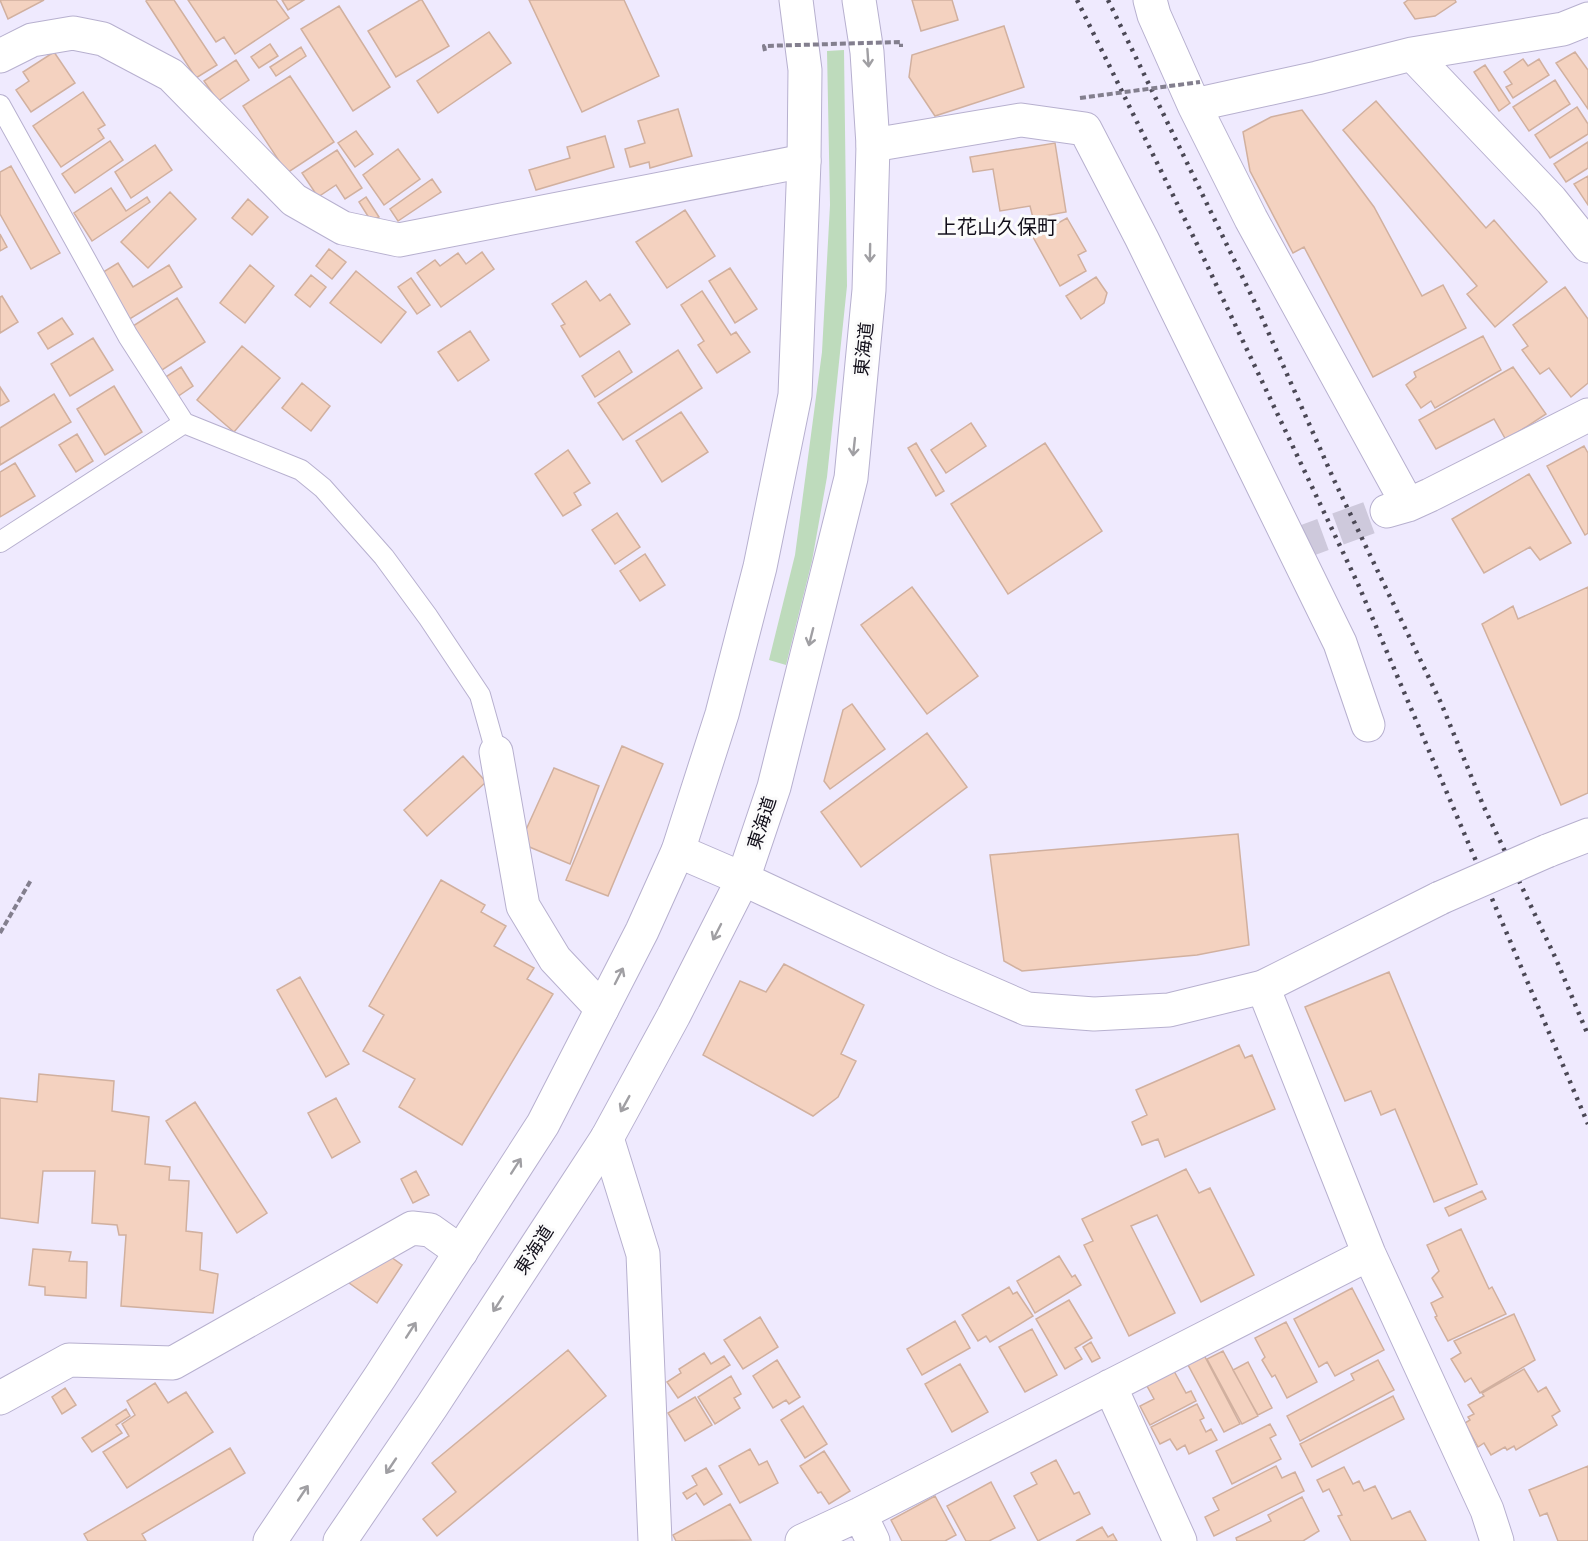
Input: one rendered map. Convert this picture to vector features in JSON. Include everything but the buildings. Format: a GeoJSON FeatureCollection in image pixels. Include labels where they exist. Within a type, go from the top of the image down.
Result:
{"type":"FeatureCollection","features":[{"type":"Feature","properties":{"kind":"main road"},"geometry":{"type":"LineString","coordinates":[[270,1541],[380,1377],[543,1124],[642,931],[678,851],[722,714],[760,567],[795,395],[805,70],[796,0]]}},
{"type":"Feature","properties":{"kind":"main road","name":"東海道"},"geometry":{"type":"LineString","coordinates":[[340,1541],[432,1406],[607,1138],[674,1015],[743,879],[774,787],[851,478],[869,290],[873,145],[867,52],[860,0]]}},
{"type":"Feature","properties":{"kind":"main road"},"geometry":{"type":"LineString","coordinates":[[1150,0],[1154,15],[1197,93],[1251,219],[1397,508],[1588,415]]}},
{"type":"Feature","properties":{"kind":"main road"},"geometry":{"type":"LineString","coordinates":[[1197,93],[1317,78],[1412,54],[1563,29],[1588,19]]}},
{"type":"Feature","properties":{"kind":"main road"},"geometry":{"type":"LineString","coordinates":[[0,56],[32,40],[72,33],[104,39],[171,75],[294,200],[343,228],[399,240],[804,161]]}},
{"type":"Feature","properties":{"kind":"main road"},"geometry":{"type":"LineString","coordinates":[[1412,54],[1551,200],[1588,246]]}},
{"type":"Feature","properties":{"kind":"main road"},"geometry":{"type":"LineString","coordinates":[[873,145],[1021,120],[1085,129],[1142,239],[1340,643],[1368,724]]}},
{"type":"Feature","properties":{"kind":"main road"},"geometry":{"type":"LineString","coordinates":[[496,752],[523,906],[555,959],[602,1009]]}},
{"type":"Feature","properties":{"kind":"main road"},"geometry":{"type":"LineString","coordinates":[[678,851],[1027,1009],[1094,1014],[1169,1010],[1263,987],[1440,898],[1588,835]]}},
{"type":"Feature","properties":{"kind":"main road"},"geometry":{"type":"LineString","coordinates":[[1263,987],[1369,1254],[1487,1510],[1497,1541]]}},
{"type":"Feature","properties":{"kind":"main road"},"geometry":{"type":"LineString","coordinates":[[607,1138],[643,1254],[655,1541]]}},
{"type":"Feature","properties":{"kind":"main road"},"geometry":{"type":"LineString","coordinates":[[0,1398],[69,1360],[173,1363],[412,1228],[430,1230],[461,1252]]}},
{"type":"Feature","properties":{"kind":"main road"},"geometry":{"type":"LineString","coordinates":[[802,1541],[867,1527],[1110,1386],[1369,1254]]}},
{"type":"Feature","properties":{"kind":"main road"},"geometry":{"type":"LineString","coordinates":[[1110,1386],[1180,1541]]}},
{"type":"Feature","properties":{"kind":"lane"},"geometry":{"type":"LineString","coordinates":[[0,105],[128,336],[184,423],[301,470],[323,488],[384,557],[428,617],[480,695],[496,752]]}},
{"type":"Feature","properties":{"kind":"lane"},"geometry":{"type":"LineString","coordinates":[[0,542],[184,423]]}},
{"type":"Feature","properties":{"kind":"path"},"geometry":{"type":"LineString","coordinates":[[765,51],[764,46],[901,42],[901,47]]}},
{"type":"Feature","properties":{"kind":"path"},"geometry":{"type":"LineString","coordinates":[[1080,98],[1197,93]]}},
{"type":"Feature","properties":{"kind":"path"},"geometry":{"type":"LineString","coordinates":[[0,933],[31,880]]}},
{"type":"Feature","properties":{"kind":"green space"},"geometry":{"type":"Polygon","coordinates":[[[844,50],[847,286],[827,477],[812,561],[786,665],[769,660],[795,555],[822,352],[830,205],[827,51],[844,50]]]}},
{"type":"Feature","properties":{"kind":"tunnel"},"geometry":{"type":"LineString","coordinates":[[1292,546],[1387,511]]}},
{"type":"Feature","properties":{"kind":"railway"},"geometry":{"type":"LineString","coordinates":[[1077,0],[1196,242],[1358,584],[1588,1124]]}},
{"type":"Feature","properties":{"kind":"railway"},"geometry":{"type":"LineString","coordinates":[[1108,0],[1258,309],[1334,480],[1441,703],[1483,805],[1556,959],[1588,1035]]}},
{"type":"Feature","properties":{"kind":"district","name":"上花山久保町"},"geometry":{"type":"Point","coordinates":[997,227]}}]}
